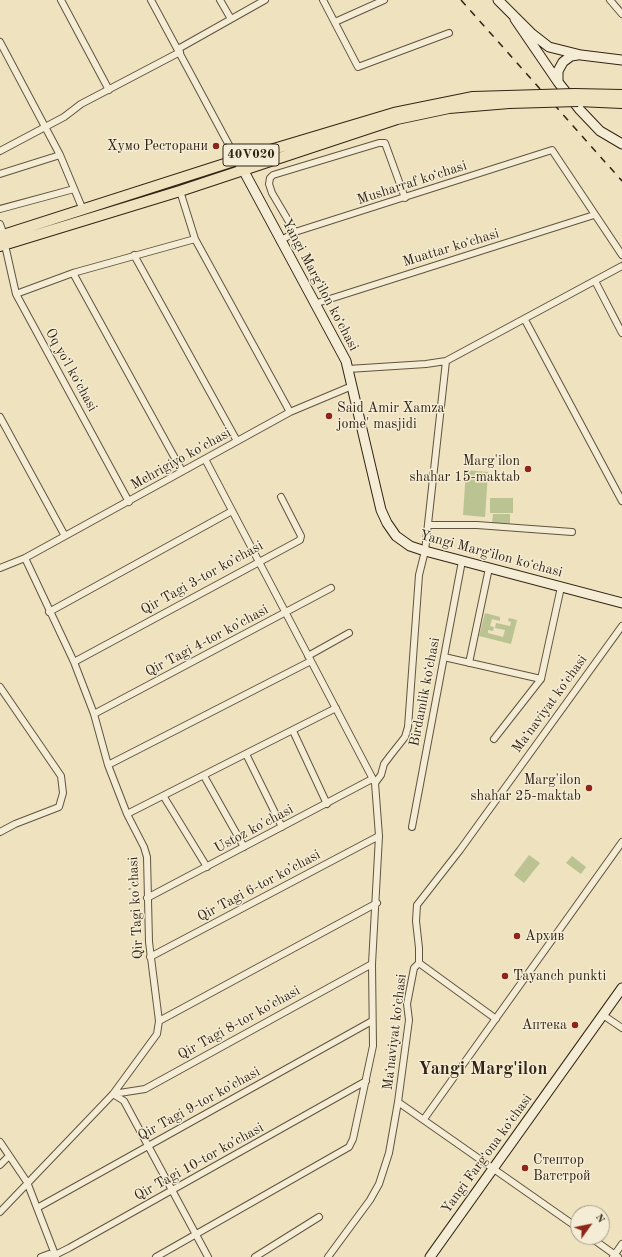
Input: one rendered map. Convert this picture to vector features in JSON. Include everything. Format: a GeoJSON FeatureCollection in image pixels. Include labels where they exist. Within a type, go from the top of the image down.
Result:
{"type":"FeatureCollection","features":[{"type":"Feature","properties":{"kind":"main road"},"geometry":{"type":"LineString","coordinates":[[498,0],[531,33],[549,46],[581,55],[622,60]]}},
{"type":"Feature","properties":{"kind":"main road"},"geometry":{"type":"LineString","coordinates":[[515,18],[558,82],[580,110],[600,131],[622,144]]}},
{"type":"Feature","properties":{"kind":"main road"},"geometry":{"type":"LineString","coordinates":[[558,82],[558,72],[563,62],[571,56],[581,55]]}},
{"type":"Feature","properties":{"kind":"main road","name":"40V020"},"geometry":{"type":"LineString","coordinates":[[2,241],[83,210],[240,164],[394,113],[472,97],[508,99],[622,95]]}},
{"type":"Feature","properties":{"kind":"main road","name":"40V020"},"geometry":{"type":"LineString","coordinates":[[576,97],[622,103]]}},
{"type":"Feature","properties":{"kind":"main road","name":"40V020"},"geometry":{"type":"LineString","coordinates":[[2,241],[180,191],[240,164]]}},
{"type":"Feature","properties":{"kind":"main road","name":"Yangi Margʻilon koʻchasi"},"geometry":{"type":"LineString","coordinates":[[240,164],[280,241],[346,361],[383,516],[396,536],[410,546],[425,551],[622,603]]}},
{"type":"Feature","properties":{"kind":"main road","name":"Yangi Fargʻona koʻchasi"},"geometry":{"type":"LineString","coordinates":[[430,1257],[603,1015],[619,999],[622,988]]}},
{"type":"Feature","properties":{"kind":"street"},"geometry":{"type":"LineString","coordinates":[[61,0],[109,90]]}},
{"type":"Feature","properties":{"kind":"street","name":"Yangi Margʻilon koʻchasi"},"geometry":{"type":"LineString","coordinates":[[151,0],[240,164]]}},
{"type":"Feature","properties":{"kind":"street"},"geometry":{"type":"LineString","coordinates":[[220,0],[231,19]]}},
{"type":"Feature","properties":{"kind":"street"},"geometry":{"type":"LineString","coordinates":[[0,151],[45,127],[265,0]]}},
{"type":"Feature","properties":{"kind":"street"},"geometry":{"type":"LineString","coordinates":[[323,0],[358,67],[449,33]]}},
{"type":"Feature","properties":{"kind":"street"},"geometry":{"type":"LineString","coordinates":[[335,22],[384,0]]}},
{"type":"Feature","properties":{"kind":"street"},"geometry":{"type":"LineString","coordinates":[[610,0],[622,14]]}},
{"type":"Feature","properties":{"kind":"street"},"geometry":{"type":"LineString","coordinates":[[0,42],[60,155],[83,210]]}},
{"type":"Feature","properties":{"kind":"street"},"geometry":{"type":"LineString","coordinates":[[295,232],[272,193],[269,184],[270,178],[379,143],[385,143],[405,198]]}},
{"type":"Feature","properties":{"kind":"street","name":"Musharraf koʻchasi"},"geometry":{"type":"LineString","coordinates":[[280,241],[295,232],[552,150],[594,215]]}},
{"type":"Feature","properties":{"kind":"street"},"geometry":{"type":"LineString","coordinates":[[0,174],[60,155]]}},
{"type":"Feature","properties":{"kind":"street"},"geometry":{"type":"LineString","coordinates":[[0,209],[74,189]]}},
{"type":"Feature","properties":{"kind":"street"},"geometry":{"type":"LineString","coordinates":[[180,191],[195,239],[290,412]]}},
{"type":"Feature","properties":{"kind":"street"},"geometry":{"type":"LineString","coordinates":[[594,215],[622,255]]}},
{"type":"Feature","properties":{"kind":"street","name":"Muattar koʻchasi"},"geometry":{"type":"LineString","coordinates":[[314,304],[594,215]]}},
{"type":"Feature","properties":{"kind":"street","name":"Oq yoʻl koʻchasi"},"geometry":{"type":"LineString","coordinates":[[0,224],[2,241],[16,294],[129,502]]}},
{"type":"Feature","properties":{"kind":"street"},"geometry":{"type":"LineString","coordinates":[[16,294],[73,273],[195,239]]}},
{"type":"Feature","properties":{"kind":"street"},"geometry":{"type":"LineString","coordinates":[[134,255],[237,441]]}},
{"type":"Feature","properties":{"kind":"street"},"geometry":{"type":"LineString","coordinates":[[348,369],[426,364],[446,361],[525,320],[622,266]]}},
{"type":"Feature","properties":{"kind":"street"},"geometry":{"type":"LineString","coordinates":[[73,273],[182,471]]}},
{"type":"Feature","properties":{"kind":"street"},"geometry":{"type":"LineString","coordinates":[[595,281],[622,333]]}},
{"type":"Feature","properties":{"kind":"street"},"geometry":{"type":"LineString","coordinates":[[525,320],[622,501]]}},
{"type":"Feature","properties":{"kind":"street"},"geometry":{"type":"LineString","coordinates":[[374,781],[381,775],[390,756],[405,737],[408,727],[419,575],[425,551],[446,361]]}},
{"type":"Feature","properties":{"kind":"street","name":"Mehrigiyo ko'chasi"},"geometry":{"type":"LineString","coordinates":[[0,568],[25,558],[290,412],[352,386]]}},
{"type":"Feature","properties":{"kind":"street"},"geometry":{"type":"LineString","coordinates":[[0,417],[65,536]]}},
{"type":"Feature","properties":{"kind":"street"},"geometry":{"type":"LineString","coordinates":[[156,1257],[349,1147],[353,1139],[373,1046],[372,964],[377,903],[379,836],[374,781],[205,459]]}},
{"type":"Feature","properties":{"kind":"street","name":"Qir Tagi 3-tor koʼchasi"},"geometry":{"type":"LineString","coordinates":[[74,662],[258,561],[300,540],[301,536],[281,497]]}},
{"type":"Feature","properties":{"kind":"street"},"geometry":{"type":"LineString","coordinates":[[49,612],[232,511]]}},
{"type":"Feature","properties":{"kind":"street"},"geometry":{"type":"LineString","coordinates":[[428,525],[477,525],[572,532]]}},
{"type":"Feature","properties":{"kind":"street","name":"Qir Tagi ko'chasi"},"geometry":{"type":"LineString","coordinates":[[0,1212],[27,1182],[114,1094],[157,1034],[159,1022],[150,957],[147,898],[147,857],[144,847],[127,814],[108,765],[94,714],[74,662],[49,612],[25,558]]}},
{"type":"Feature","properties":{"kind":"street","name":"Birdamlik koʻchasi"},"geometry":{"type":"LineString","coordinates":[[412,828],[462,561]]}},
{"type":"Feature","properties":{"kind":"street"},"geometry":{"type":"LineString","coordinates":[[469,663],[489,568]]}},
{"type":"Feature","properties":{"kind":"street"},"geometry":{"type":"LineString","coordinates":[[494,739],[541,679],[561,587]]}},
{"type":"Feature","properties":{"kind":"street","name":"Qir Tagi 4-tor koʼchasi"},"geometry":{"type":"LineString","coordinates":[[94,714],[330,588]]}},
{"type":"Feature","properties":{"kind":"street","name":"Maʻnaviyat koʻchasi"},"geometry":{"type":"LineString","coordinates":[[328,1257],[357,1218],[379,1184],[389,1153],[398,1102],[409,1020],[407,1004],[414,968],[419,963],[416,921],[417,905],[460,850],[622,626]]}},
{"type":"Feature","properties":{"kind":"street"},"geometry":{"type":"LineString","coordinates":[[108,765],[310,659],[349,633]]}},
{"type":"Feature","properties":{"kind":"street"},"geometry":{"type":"LineString","coordinates":[[444,657],[541,679]]}},
{"type":"Feature","properties":{"kind":"street"},"geometry":{"type":"LineString","coordinates":[[0,687],[61,776],[63,793],[59,807],[14,824],[0,832]]}},
{"type":"Feature","properties":{"kind":"street"},"geometry":{"type":"LineString","coordinates":[[127,814],[164,797],[336,708]]}},
{"type":"Feature","properties":{"kind":"street"},"geometry":{"type":"LineString","coordinates":[[293,731],[327,804]]}},
{"type":"Feature","properties":{"kind":"street"},"geometry":{"type":"LineString","coordinates":[[246,754],[282,827]]}},
{"type":"Feature","properties":{"kind":"street"},"geometry":{"type":"LineString","coordinates":[[204,776],[244,847]]}},
{"type":"Feature","properties":{"kind":"street","name":"Ustoz ko'chasi"},"geometry":{"type":"LineString","coordinates":[[147,898],[282,827],[374,781]]}},
{"type":"Feature","properties":{"kind":"street"},"geometry":{"type":"LineString","coordinates":[[164,797],[207,867]]}},
{"type":"Feature","properties":{"kind":"street","name":"Qir Tagi 6-tor koʼchasi"},"geometry":{"type":"LineString","coordinates":[[150,957],[379,836]]}},
{"type":"Feature","properties":{"kind":"street"},"geometry":{"type":"LineString","coordinates":[[424,1119],[622,842]]}},
{"type":"Feature","properties":{"kind":"street"},"geometry":{"type":"LineString","coordinates":[[159,1022],[377,903]]}},
{"type":"Feature","properties":{"kind":"street"},"geometry":{"type":"LineString","coordinates":[[419,963],[496,1019]]}},
{"type":"Feature","properties":{"kind":"street","name":"Qir Tagi 8-tor koʼchasi"},"geometry":{"type":"LineString","coordinates":[[114,1094],[145,1089],[372,964]]}},
{"type":"Feature","properties":{"kind":"street"},"geometry":{"type":"LineString","coordinates":[[603,1015],[622,1028]]}},
{"type":"Feature","properties":{"kind":"street","name":"Qir Tagi 9-tor koʼchasi"},"geometry":{"type":"LineString","coordinates":[[37,1208],[372,1021]]}},
{"type":"Feature","properties":{"kind":"street","name":"Qir Tagi 10-tor koʼchasi"},"geometry":{"type":"LineString","coordinates":[[41,1257],[49,1254],[55,1256],[366,1081]]}},
{"type":"Feature","properties":{"kind":"street"},"geometry":{"type":"LineString","coordinates":[[114,1094],[124,1101],[208,1257]]}},
{"type":"Feature","properties":{"kind":"street"},"geometry":{"type":"LineString","coordinates":[[398,1102],[570,1222]]}},
{"type":"Feature","properties":{"kind":"street"},"geometry":{"type":"LineString","coordinates":[[0,1142],[27,1182],[55,1256]]}},
{"type":"Feature","properties":{"kind":"street"},"geometry":{"type":"LineString","coordinates":[[0,1165],[9,1156]]}},
{"type":"Feature","properties":{"kind":"street"},"geometry":{"type":"LineString","coordinates":[[255,1257],[319,1217]]}},
{"type":"Feature","properties":{"kind":"street"},"geometry":{"type":"LineString","coordinates":[[601,1245],[615,1256],[622,1244]]}},
{"type":"Feature","properties":{"kind":"green space"},"geometry":{"type":"Polygon","coordinates":[[[466,470],[488,472],[485,517],[463,515],[466,470]]]}},
{"type":"Feature","properties":{"kind":"green space"},"geometry":{"type":"Polygon","coordinates":[[[490,498],[513,498],[513,513],[490,513],[490,498]]]}},
{"type":"Feature","properties":{"kind":"green space"},"geometry":{"type":"Polygon","coordinates":[[[493,514],[510,514],[510,523],[492,523],[493,514]]]}},
{"type":"Feature","properties":{"kind":"green space"},"geometry":{"type":"Polygon","coordinates":[[[485,613],[500,617],[500,621],[492,619],[490,626],[494,627],[493,631],[488,630],[488,633],[503,637],[505,630],[495,628],[496,623],[510,626],[511,622],[508,621],[509,618],[517,620],[511,644],[479,636],[485,613]]]}},
{"type":"Feature","properties":{"kind":"green space"},"geometry":{"type":"Polygon","coordinates":[[[529,855],[540,863],[524,883],[514,875],[529,855]]]}},
{"type":"Feature","properties":{"kind":"green space"},"geometry":{"type":"Polygon","coordinates":[[[572,856],[586,867],[581,874],[566,863],[572,856]]]}},
{"type":"Feature","properties":{"kind":"railway"},"geometry":{"type":"LineString","coordinates":[[461,0],[622,181]]}},
{"type":"Feature","properties":{"kind":"place","name":"Хумо Ресторани"},"geometry":{"type":"Point","coordinates":[216,146]}},
{"type":"Feature","properties":{"kind":"place","name":"Said Amir Xamza jome' masjidi"},"geometry":{"type":"Point","coordinates":[329,416]}},
{"type":"Feature","properties":{"kind":"place","name":"Marg'ilon shahar 15-maktab"},"geometry":{"type":"Point","coordinates":[528,469]}},
{"type":"Feature","properties":{"kind":"place","name":"Marg'ilon shahar 25-maktab"},"geometry":{"type":"Point","coordinates":[589,788]}},
{"type":"Feature","properties":{"kind":"place","name":"Архив"},"geometry":{"type":"Point","coordinates":[517,936]}},
{"type":"Feature","properties":{"kind":"place","name":"Tayanch punkti"},"geometry":{"type":"Point","coordinates":[505,976]}},
{"type":"Feature","properties":{"kind":"place","name":"Аптека"},"geometry":{"type":"Point","coordinates":[575,1025]}},
{"type":"Feature","properties":{"kind":"place","name":"Стептор Ватстрой"},"geometry":{"type":"Point","coordinates":[525,1168]}},
{"type":"Feature","properties":{"kind":"district","name":"Yangi Marg'ilon"},"geometry":{"type":"Point","coordinates":[483,1069]}}]}
